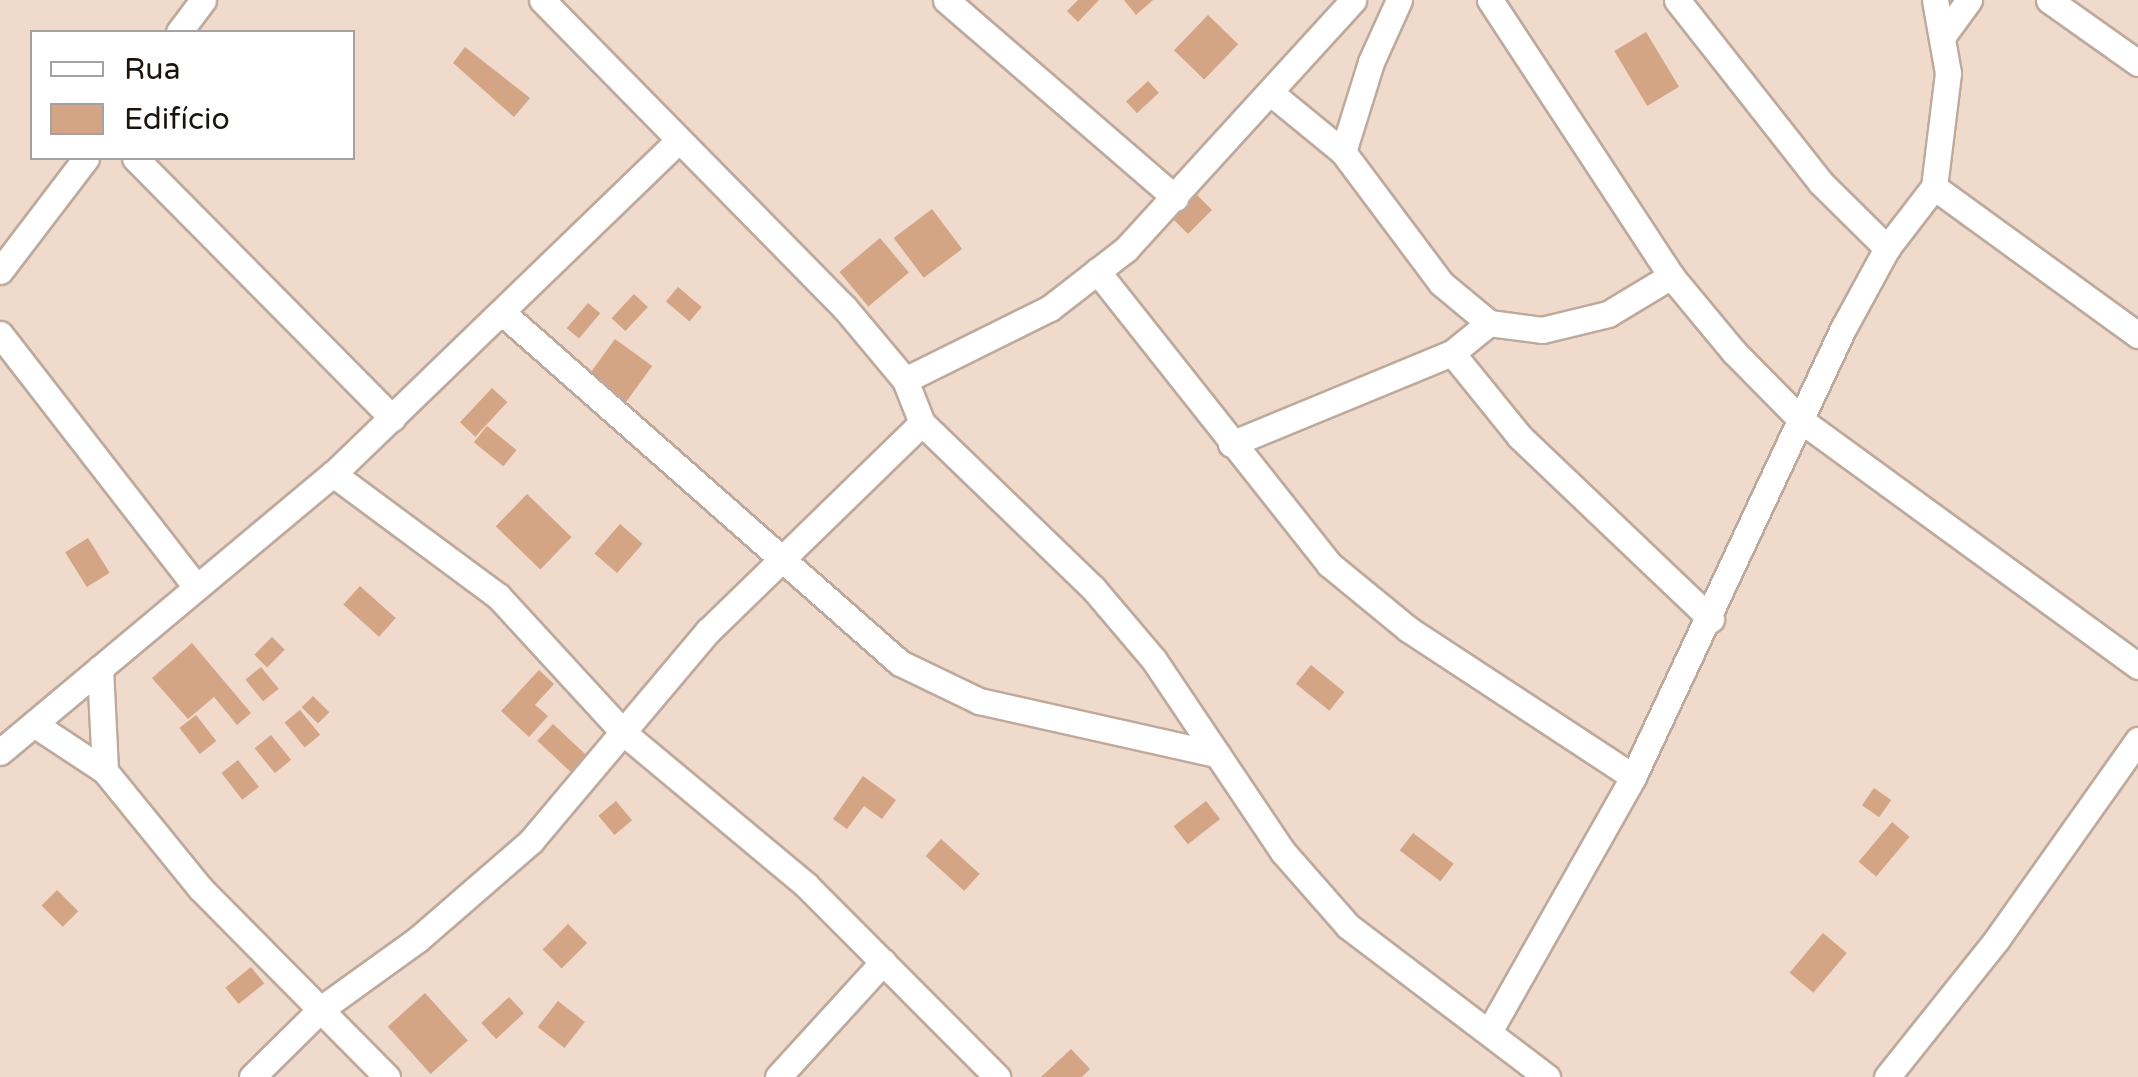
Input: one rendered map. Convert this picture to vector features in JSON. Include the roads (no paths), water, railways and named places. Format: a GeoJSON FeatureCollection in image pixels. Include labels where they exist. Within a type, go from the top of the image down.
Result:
{"type":"FeatureCollection","features":[{"type":"Feature","properties":{"kind":"street"},"geometry":{"type":"LineString","coordinates":[[180,30],[203,0]]}},
{"type":"Feature","properties":{"kind":"street"},"geometry":{"type":"LineString","coordinates":[[542,0],[677,142],[844,308],[905,380],[922,423],[1093,588],[1154,660],[1283,852],[1348,926],[1547,1077]]}},
{"type":"Feature","properties":{"kind":"street"},"geometry":{"type":"LineString","coordinates":[[946,0],[1175,198]]}},
{"type":"Feature","properties":{"kind":"street"},"geometry":{"type":"LineString","coordinates":[[905,380],[1050,308],[1097,271],[1175,198],[1354,0]]}},
{"type":"Feature","properties":{"kind":"street"},"geometry":{"type":"LineString","coordinates":[[1342,152],[1371,62],[1400,0]]}},
{"type":"Feature","properties":{"kind":"street"},"geometry":{"type":"LineString","coordinates":[[1490,0],[1535,59],[1572,131],[1671,276],[1802,421],[2138,666]]}},
{"type":"Feature","properties":{"kind":"street"},"geometry":{"type":"LineString","coordinates":[[1677,0],[1821,183],[1887,248]]}},
{"type":"Feature","properties":{"kind":"street"},"geometry":{"type":"LineString","coordinates":[[1490,1030],[1633,777],[1887,248],[1934,186],[1945,128],[1945,33],[1935,0]]}},
{"type":"Feature","properties":{"kind":"street"},"geometry":{"type":"LineString","coordinates":[[1945,33],[1969,0]]}},
{"type":"Feature","properties":{"kind":"street"},"geometry":{"type":"LineString","coordinates":[[2049,0],[2138,63]]}},
{"type":"Feature","properties":{"kind":"street"},"geometry":{"type":"LineString","coordinates":[[1271,93],[1342,152],[1441,283],[1489,323],[1542,330],[1608,314],[1671,276]]}},
{"type":"Feature","properties":{"kind":"street"},"geometry":{"type":"LineString","coordinates":[[0,752],[333,474],[504,315],[677,142]]}},
{"type":"Feature","properties":{"kind":"street"},"geometry":{"type":"LineString","coordinates":[[4,259],[84,160]]}},
{"type":"Feature","properties":{"kind":"street"},"geometry":{"type":"LineString","coordinates":[[138,160],[392,418]]}},
{"type":"Feature","properties":{"kind":"street"},"geometry":{"type":"LineString","coordinates":[[1934,186],[2138,335]]}},
{"type":"Feature","properties":{"kind":"street"},"geometry":{"type":"LineString","coordinates":[[1097,271],[1230,444],[1329,564],[1408,629],[1633,777]]}},
{"type":"Feature","properties":{"kind":"street"},"geometry":{"type":"LineString","coordinates":[[504,315],[900,663],[979,701],[1217,754]]}},
{"type":"Feature","properties":{"kind":"street"},"geometry":{"type":"LineString","coordinates":[[1230,444],[1452,352],[1489,323]]}},
{"type":"Feature","properties":{"kind":"street"},"geometry":{"type":"LineString","coordinates":[[0,334],[196,587]]}},
{"type":"Feature","properties":{"kind":"street"},"geometry":{"type":"LineString","coordinates":[[1452,352],[1520,438],[1711,620]]}},
{"type":"Feature","properties":{"kind":"street"},"geometry":{"type":"LineString","coordinates":[[252,1077],[321,1009],[480,888],[626,734],[708,631],[922,423]]}},
{"type":"Feature","properties":{"kind":"street"},"geometry":{"type":"LineString","coordinates":[[333,474],[498,596],[626,734],[806,885],[998,1077]]}},
{"type":"Feature","properties":{"kind":"street"},"geometry":{"type":"LineString","coordinates":[[100,668],[104,771]]}},
{"type":"Feature","properties":{"kind":"street"},"geometry":{"type":"LineString","coordinates":[[34,724],[104,771],[200,888],[387,1077]]}},
{"type":"Feature","properties":{"kind":"street"},"geometry":{"type":"LineString","coordinates":[[1887,1077],[1997,939],[2138,740]]}},
{"type":"Feature","properties":{"kind":"street"},"geometry":{"type":"LineString","coordinates":[[778,1077],[882,962]]}}]}
